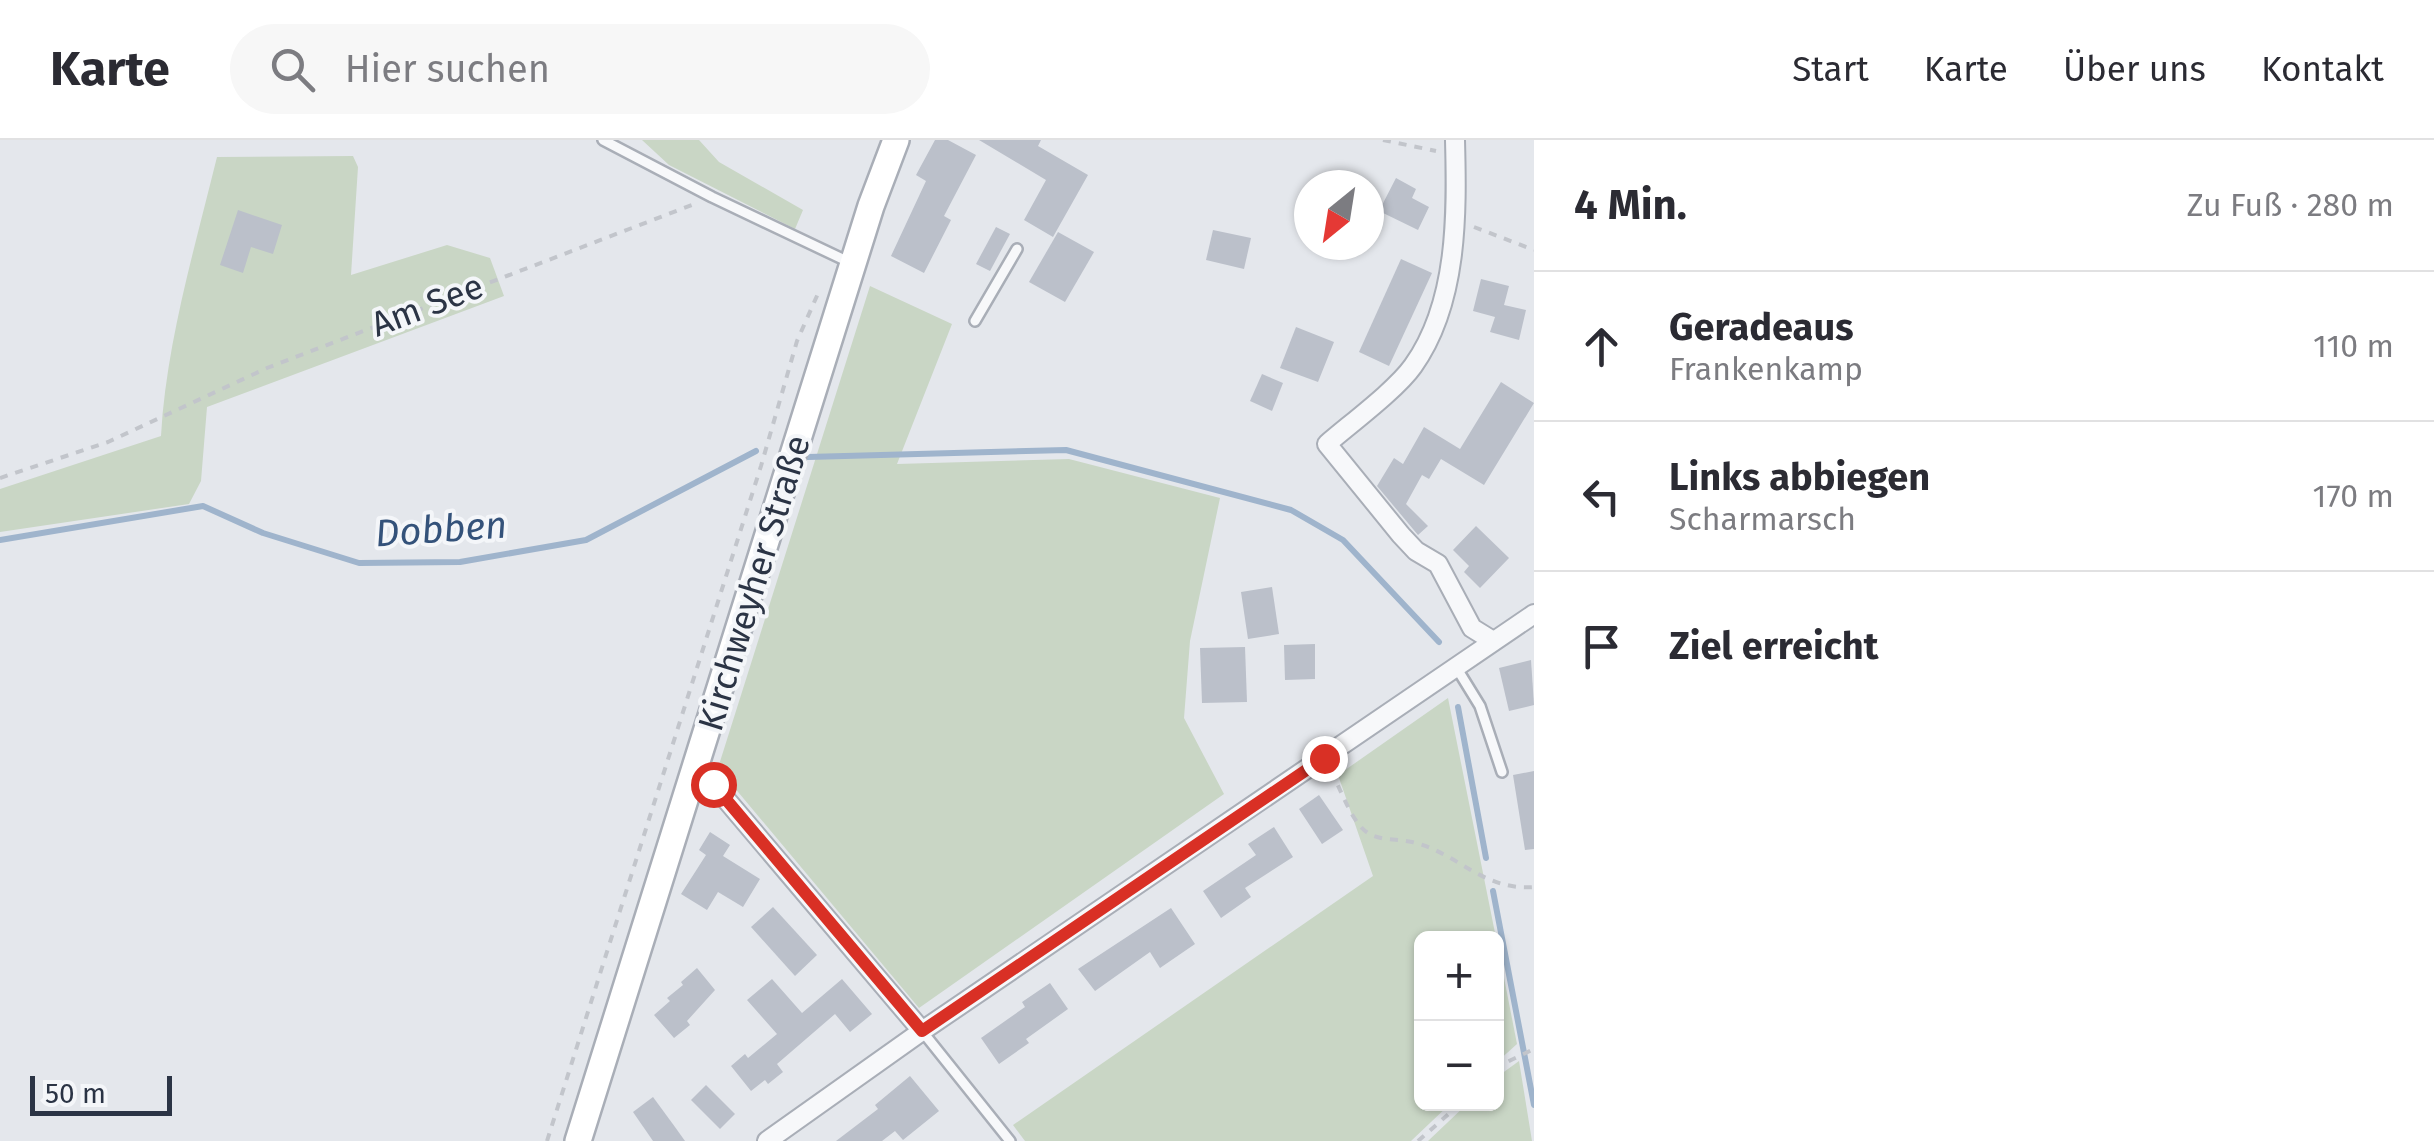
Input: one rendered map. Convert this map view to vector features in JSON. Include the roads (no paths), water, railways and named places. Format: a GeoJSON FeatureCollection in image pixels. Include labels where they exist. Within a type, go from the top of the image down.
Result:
{"type":"FeatureCollection","features":[{"type":"Feature","properties":{"kind":"main road","name":"Kirchweyher Straße"},"geometry":{"type":"LineString","coordinates":[[578,1141],[694,774],[846,261],[896,140]]}},
{"type":"Feature","properties":{"kind":"street"},"geometry":{"type":"LineString","coordinates":[[1455,147],[1455,220],[1438,318],[1424,349],[1404,376],[1327,444],[1400,535],[1416,551],[1438,564],[1472,628],[1492,641]]}},
{"type":"Feature","properties":{"kind":"street"},"geometry":{"type":"LineString","coordinates":[[767,1141],[1534,614]]}},
{"type":"Feature","properties":{"kind":"street"},"geometry":{"type":"LineString","coordinates":[[694,774],[713,784],[922,1031]]}},
{"type":"Feature","properties":{"kind":"lane"},"geometry":{"type":"LineString","coordinates":[[603,140],[846,261]]}},
{"type":"Feature","properties":{"kind":"lane"},"geometry":{"type":"LineString","coordinates":[[976,321],[1017,249]]}},
{"type":"Feature","properties":{"kind":"lane"},"geometry":{"type":"LineString","coordinates":[[1456,667],[1480,706],[1502,772]]}},
{"type":"Feature","properties":{"kind":"lane"},"geometry":{"type":"LineString","coordinates":[[922,1031],[1010,1141]]}},
{"type":"Feature","properties":{"kind":"waterway","name":"Dobben"},"geometry":{"type":"LineString","coordinates":[[808,457],[1066,450],[1291,510],[1343,540],[1439,642]]}},
{"type":"Feature","properties":{"kind":"waterway","name":"Dobben"},"geometry":{"type":"LineString","coordinates":[[0,540],[203,506],[263,533],[359,563],[460,562],[586,540],[756,451]]}},
{"type":"Feature","properties":{"kind":"waterway","name":"Dobben"},"geometry":{"type":"LineString","coordinates":[[1458,707],[1486,858]]}},
{"type":"Feature","properties":{"kind":"waterway","name":"Dobben"},"geometry":{"type":"LineString","coordinates":[[1493,891],[1534,1105]]}}]}
